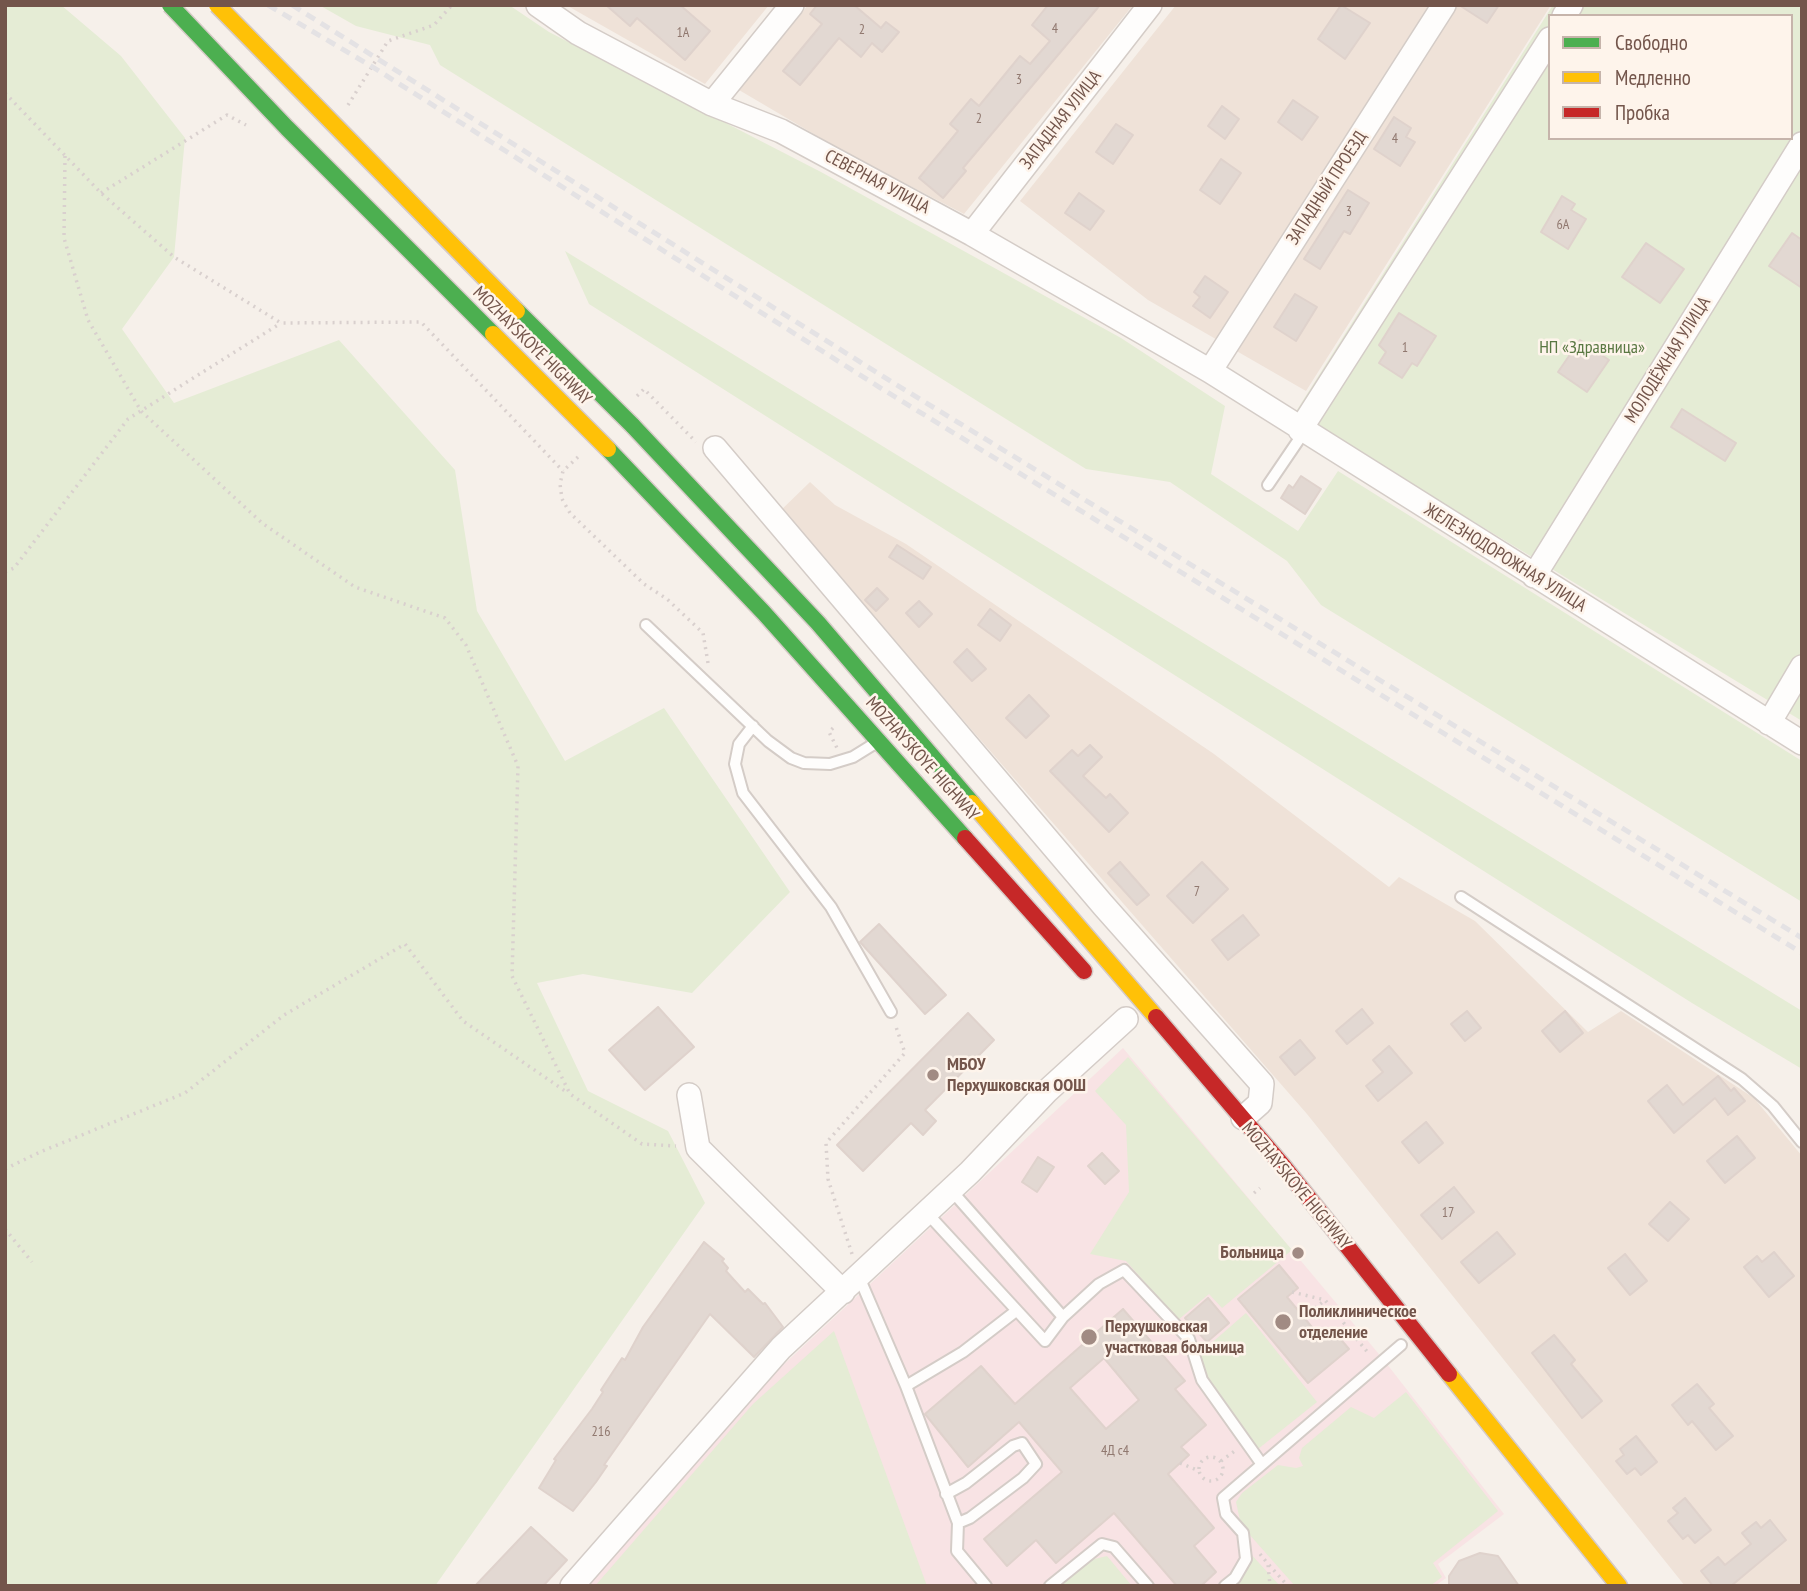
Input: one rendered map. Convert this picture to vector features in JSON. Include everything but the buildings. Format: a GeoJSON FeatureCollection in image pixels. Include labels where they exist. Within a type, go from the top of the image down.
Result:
{"type":"FeatureCollection","features":[{"type":"Feature","properties":{"kind":"main road","name":"MOZHAYSKOYE HIGHWAY"},"geometry":{"type":"LineString","coordinates":[[170,5],[296,137],[608,449],[764,613],[1099,988]]}},
{"type":"Feature","properties":{"kind":"main road","name":"MOZHAYSKOYE HIGHWAY"},"geometry":{"type":"LineString","coordinates":[[217,5],[391,185],[632,425],[818,624],[1243,1118],[1619,1586]]}},
{"type":"Feature","properties":{"kind":"street","name":"СЕВЕРНАЯ УЛИЦА"},"geometry":{"type":"LineString","coordinates":[[538,5],[578,33],[712,104],[781,131],[972,234],[1210,371]]}},
{"type":"Feature","properties":{"kind":"street"},"geometry":{"type":"LineString","coordinates":[[712,104],[792,5]]}},
{"type":"Feature","properties":{"kind":"street","name":"ЗАПАДНАЯ УЛИЦА"},"geometry":{"type":"LineString","coordinates":[[972,234],[1150,5]]}},
{"type":"Feature","properties":{"kind":"street","name":"ЗАПАДНЫЙ ПРОЕЗД"},"geometry":{"type":"LineString","coordinates":[[1210,371],[1444,5]]}},
{"type":"Feature","properties":{"kind":"street"},"geometry":{"type":"LineString","coordinates":[[1302,431],[1548,42]]}},
{"type":"Feature","properties":{"kind":"street","name":"МОЛОДЁЖНАЯ УЛИЦА"},"geometry":{"type":"LineString","coordinates":[[1534,576],[1802,144]]}},
{"type":"Feature","properties":{"kind":"street","name":"ЖЕЛЕЗНОДОРОЖНАЯ УЛИЦА"},"geometry":{"type":"LineString","coordinates":[[1210,371],[1802,743]]}},
{"type":"Feature","properties":{"kind":"street"},"geometry":{"type":"LineString","coordinates":[[715,448],[1103,905],[1262,1084],[1260,1103],[1243,1118]]}},
{"type":"Feature","properties":{"kind":"street"},"geometry":{"type":"LineString","coordinates":[[1769,723],[1802,667]]}},
{"type":"Feature","properties":{"kind":"street"},"geometry":{"type":"LineString","coordinates":[[572,1586],[780,1348],[927,1213],[1045,1092],[1126,1018]]}},
{"type":"Feature","properties":{"kind":"street"},"geometry":{"type":"LineString","coordinates":[[689,1095],[698,1148],[851,1284]]}},
{"type":"Feature","properties":{"kind":"lane"},"geometry":{"type":"LineString","coordinates":[[1268,485],[1302,431]]}},
{"type":"Feature","properties":{"kind":"lane"},"geometry":{"type":"LineString","coordinates":[[646,625],[780,751],[804,763],[842,761],[880,741]]}},
{"type":"Feature","properties":{"kind":"lane"},"geometry":{"type":"LineString","coordinates":[[752,726],[739,744],[735,764],[743,793],[831,907],[891,1012]]}},
{"type":"Feature","properties":{"kind":"lane"},"geometry":{"type":"LineString","coordinates":[[1461,897],[1742,1079],[1773,1105],[1802,1142]]}},
{"type":"Feature","properties":{"kind":"lane"},"geometry":{"type":"LineString","coordinates":[[951,1190],[1063,1317]]}},
{"type":"Feature","properties":{"kind":"lane"},"geometry":{"type":"LineString","coordinates":[[927,1213],[1045,1341],[1063,1317],[1099,1284],[1124,1270],[1189,1339],[1202,1380],[1261,1462]]}},
{"type":"Feature","properties":{"kind":"lane"},"geometry":{"type":"LineString","coordinates":[[851,1284],[906,1386],[958,1523],[957,1551],[986,1586]]}},
{"type":"Feature","properties":{"kind":"lane"},"geometry":{"type":"LineString","coordinates":[[906,1386],[963,1352],[1016,1311]]}},
{"type":"Feature","properties":{"kind":"lane"},"geometry":{"type":"LineString","coordinates":[[1225,1586],[1236,1578],[1246,1559],[1243,1533],[1226,1514],[1223,1498],[1261,1462],[1401,1345]]}},
{"type":"Feature","properties":{"kind":"lane"},"geometry":{"type":"LineString","coordinates":[[946,1494],[966,1483],[1013,1446],[1023,1443],[1036,1464],[1023,1478],[970,1518],[958,1523]]}},
{"type":"Feature","properties":{"kind":"lane"},"geometry":{"type":"LineString","coordinates":[[1051,1586],[1102,1544],[1114,1546],[1148,1586]]}},
{"type":"Feature","properties":{"kind":"path"},"geometry":{"type":"LineString","coordinates":[[5,93],[101,193],[174,257],[281,323]]}},
{"type":"Feature","properties":{"kind":"path"},"geometry":{"type":"LineString","coordinates":[[65,156],[64,238],[88,320],[141,411],[262,523],[355,587],[445,618],[466,645],[518,766],[512,976],[570,1094]]}},
{"type":"Feature","properties":{"kind":"path"},"geometry":{"type":"LineString","coordinates":[[5,572],[14,568],[128,419],[281,323],[421,322],[563,471]]}},
{"type":"Feature","properties":{"kind":"path"},"geometry":{"type":"LineString","coordinates":[[5,1169],[185,1093],[284,1015],[405,944],[463,1021],[642,1144],[698,1148]]}},
{"type":"Feature","properties":{"kind":"path"},"geometry":{"type":"LineString","coordinates":[[851,1284],[828,1179],[826,1143],[905,1053],[891,1012]]}},
{"type":"Feature","properties":{"kind":"path"},"geometry":{"type":"LineString","coordinates":[[1254,1192],[1260,1188]]}},
{"type":"Feature","properties":{"kind":"path"},"geometry":{"type":"LineString","coordinates":[[5,1230],[32,1262]]}},
{"type":"Feature","properties":{"kind":"path"},"geometry":{"type":"LineString","coordinates":[[1292,1292],[1325,1300],[1377,1364]]}},
{"type":"Feature","properties":{"kind":"path"},"geometry":{"type":"LineString","coordinates":[[1304,1317],[1325,1300]]}},
{"type":"Feature","properties":{"kind":"path"},"geometry":{"type":"LineString","coordinates":[[1180,1463],[1199,1471],[1203,1478],[1214,1481],[1221,1476],[1223,1465],[1218,1458],[1210,1456],[1203,1460],[1199,1471]]}},
{"type":"Feature","properties":{"kind":"path"},"geometry":{"type":"LineString","coordinates":[[1268,1564],[1288,1586]]}},
{"type":"Feature","properties":{"kind":"shaded area"},"geometry":{"type":"Polygon","coordinates":[[[566,5],[769,5],[705,84],[566,5]]]}},
{"type":"Feature","properties":{"kind":"shaded area"},"geometry":{"type":"Polygon","coordinates":[[[808,5],[1133,5],[964,214],[841,150],[739,90],[808,5]]]}},
{"type":"Feature","properties":{"kind":"shaded area"},"geometry":{"type":"Polygon","coordinates":[[[1176,5],[1551,5],[1306,391],[1148,300],[1020,201],[1176,5]]]}},
{"type":"Feature","properties":{"kind":"shaded area"},"geometry":{"type":"Polygon","coordinates":[[[810,482],[835,505],[906,544],[1214,754],[1389,887],[1399,877],[1475,921],[1588,1032],[1621,1011],[1754,1098],[1802,1156],[1802,1586],[1685,1586],[1307,1114],[827,564],[776,515],[810,482]]]}},
{"type":"Feature","properties":{"kind":"shaded area","name":"Перхушковская участковая больница"},"geometry":{"type":"Polygon","coordinates":[[[1123,1048],[1383,1359],[1504,1514],[1438,1564],[1446,1578],[1435,1586],[586,1586],[750,1396],[1123,1048]]]}},
{"type":"Feature","properties":{"kind":"green space"},"geometry":{"type":"Polygon","coordinates":[[[5,5],[61,5],[121,56],[185,138],[174,257],[122,329],[174,403],[339,340],[455,470],[477,611],[565,761],[664,708],[790,892],[692,993],[583,974],[537,983],[588,1091],[668,1131],[705,1203],[435,1586],[5,1586],[5,5]]]}},
{"type":"Feature","properties":{"kind":"green space"},"geometry":{"type":"Polygon","coordinates":[[[319,5],[509,5],[549,32],[821,172],[1121,338],[1225,406],[1211,474],[1298,531],[1338,471],[1802,761],[1802,902],[1321,605],[1287,561],[1170,482],[1086,469],[440,65],[430,45],[356,26],[319,5]]]}},
{"type":"Feature","properties":{"kind":"green space","name":"НП «Здравница»"},"geometry":{"type":"Polygon","coordinates":[[[1553,5],[1802,5],[1802,721],[1295,413],[1553,5]]]}},
{"type":"Feature","properties":{"kind":"green space"},"geometry":{"type":"Polygon","coordinates":[[[565,251],[1802,1011],[1802,1069],[1692,1003],[589,304],[565,251]]]}},
{"type":"Feature","properties":{"kind":"green space"},"geometry":{"type":"Polygon","coordinates":[[[1128,1057],[1292,1250],[1222,1308],[1209,1294],[1178,1320],[1126,1261],[1090,1254],[1129,1192],[1126,1125],[1095,1091],[1128,1057]]]}},
{"type":"Feature","properties":{"kind":"green space"},"geometry":{"type":"Polygon","coordinates":[[[1246,1313],[1317,1402],[1258,1449],[1207,1379],[1200,1353],[1246,1313]]]}},
{"type":"Feature","properties":{"kind":"green space"},"geometry":{"type":"Polygon","coordinates":[[[834,1331],[927,1586],[595,1586],[753,1404],[834,1331]]]}},
{"type":"Feature","properties":{"kind":"green space"},"geometry":{"type":"Polygon","coordinates":[[[1406,1392],[1498,1511],[1433,1563],[1442,1577],[1430,1586],[1295,1586],[1241,1525],[1236,1502],[1242,1493],[1278,1465],[1296,1468],[1303,1466],[1299,1458],[1302,1448],[1351,1407],[1374,1418],[1406,1392]]]}},
{"type":"Feature","properties":{"kind":"green space"},"geometry":{"type":"Polygon","coordinates":[[[1249,1552],[1280,1586],[1237,1586],[1246,1571],[1249,1552]]]}},
{"type":"Feature","properties":{"kind":"green space"},"geometry":{"type":"Polygon","coordinates":[[[1107,1556],[1132,1586],[1061,1586],[1090,1560],[1107,1556]]]}},
{"type":"Feature","properties":{"kind":"railway"},"geometry":{"type":"LineString","coordinates":[[268,5],[371,66],[887,392],[1802,953]]}},
{"type":"Feature","properties":{"kind":"railway"},"geometry":{"type":"LineString","coordinates":[[292,5],[892,382],[1802,938]]}},
{"type":"Feature","properties":{"kind":"traffic: fast"},"geometry":{"type":"LineString","coordinates":[[170,5],[287,128],[493,334]]}},
{"type":"Feature","properties":{"kind":"traffic: fast"},"geometry":{"type":"LineString","coordinates":[[517,311],[632,425]]}},
{"type":"Feature","properties":{"kind":"traffic: fast"},"geometry":{"type":"LineString","coordinates":[[632,425],[818,623],[972,803]]}},
{"type":"Feature","properties":{"kind":"traffic: fast"},"geometry":{"type":"LineString","coordinates":[[608,449],[764,613],[965,838]]}},
{"type":"Feature","properties":{"kind":"traffic: slow"},"geometry":{"type":"LineString","coordinates":[[217,5],[517,311]]}},
{"type":"Feature","properties":{"kind":"traffic: slow"},"geometry":{"type":"LineString","coordinates":[[493,334],[608,449]]}},
{"type":"Feature","properties":{"kind":"traffic: slow"},"geometry":{"type":"LineString","coordinates":[[972,803],[1156,1017]]}},
{"type":"Feature","properties":{"kind":"traffic: slow"},"geometry":{"type":"LineString","coordinates":[[1449,1374],[1619,1586]]}},
{"type":"Feature","properties":{"kind":"traffic: jam"},"geometry":{"type":"LineString","coordinates":[[965,838],[1084,971]]}},
{"type":"Feature","properties":{"kind":"traffic: jam"},"geometry":{"type":"LineString","coordinates":[[1156,1017],[1284,1167],[1449,1374]]}},
{"type":"Feature","properties":{"kind":"place","name":"МБОУ Перхушковская ООШ"},"geometry":{"type":"Point","coordinates":[933,1075]}},
{"type":"Feature","properties":{"kind":"place","name":"Больница"},"geometry":{"type":"Point","coordinates":[1298,1253]}},
{"type":"Feature","properties":{"kind":"place","name":"Поликлиническое отделение"},"geometry":{"type":"Point","coordinates":[1283,1322]}},
{"type":"Feature","properties":{"kind":"place","name":"Перхушковская участковая больница"},"geometry":{"type":"Point","coordinates":[1089,1337]}}]}
